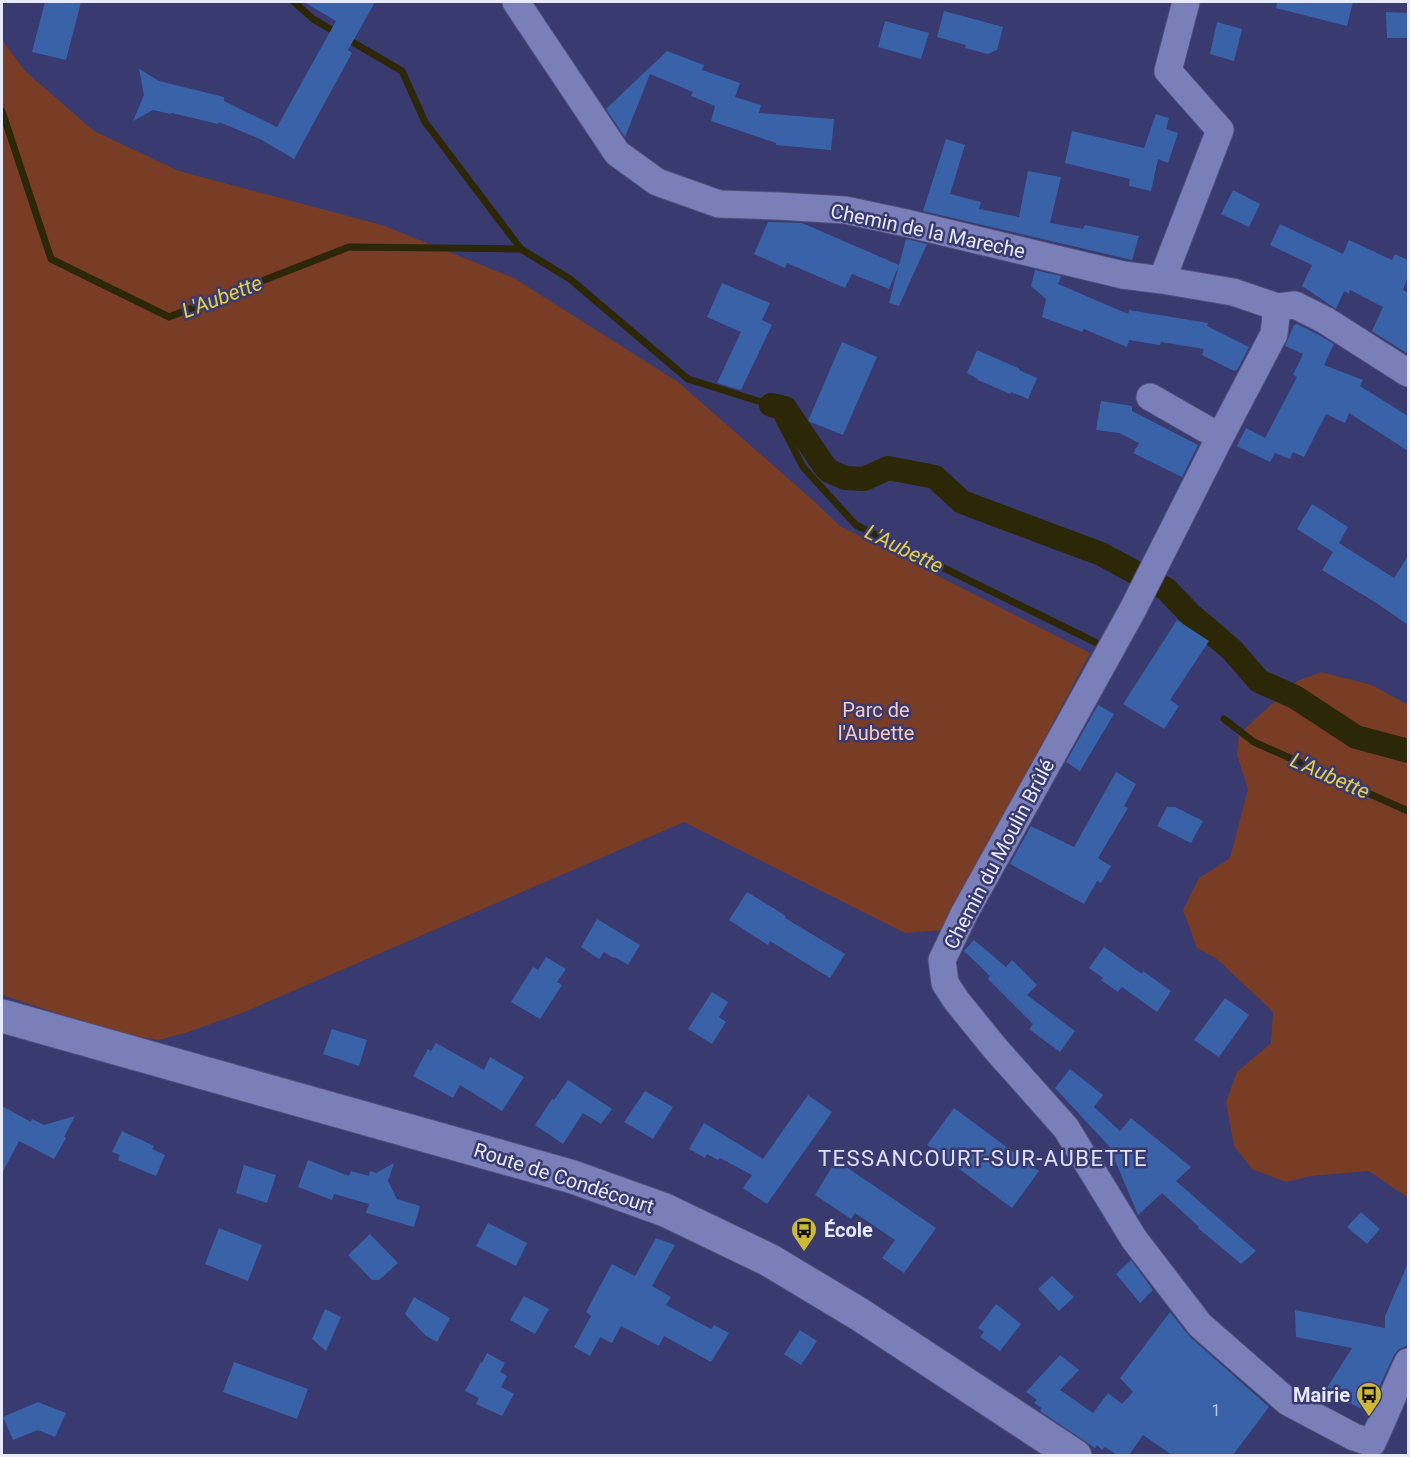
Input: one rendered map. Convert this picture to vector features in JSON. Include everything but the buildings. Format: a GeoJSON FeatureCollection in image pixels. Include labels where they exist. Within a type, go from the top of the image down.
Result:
{"type":"FeatureCollection","features":[{"type":"Feature","properties":{"kind":"street","name":"Chemin de la Mareche"},"geometry":{"type":"LineString","coordinates":[[516,2],[617,153],[657,182],[719,204],[844,210],[1123,275],[1233,292],[1276,307],[1295,305],[1325,320],[1408,373]]}},
{"type":"Feature","properties":{"kind":"street"},"geometry":{"type":"LineString","coordinates":[[1162,280],[1220,130],[1168,71],[1186,2]]}},
{"type":"Feature","properties":{"kind":"street","name":"Chemin du Moulin Brûlé"},"geometry":{"type":"LineString","coordinates":[[1276,307],[1274,334],[1132,611],[964,914],[942,960],[945,983],[956,1000],[994,1047],[1066,1128],[1134,1239],[1200,1325],[1288,1402],[1373,1449]]}},
{"type":"Feature","properties":{"kind":"street"},"geometry":{"type":"LineString","coordinates":[[1150,397],[1220,437]]}},
{"type":"Feature","properties":{"kind":"street","name":"Route de Condécourt"},"geometry":{"type":"LineString","coordinates":[[2,1016],[573,1177],[665,1210],[769,1260],[805,1281],[1075,1455]]}},
{"type":"Feature","properties":{"kind":"street"},"geometry":{"type":"LineString","coordinates":[[1373,1449],[1392,1395],[1408,1362]]}},
{"type":"Feature","properties":{"kind":"green space","name":"Parc de l'Aubette"},"geometry":{"type":"Polygon","coordinates":[[[2,40],[25,71],[94,131],[179,171],[382,225],[514,278],[678,382],[840,526],[1090,653],[943,930],[905,933],[684,822],[242,1013],[158,1040],[121,1034],[2,995],[2,40]]]}},
{"type":"Feature","properties":{"kind":"green space"},"geometry":{"type":"Polygon","coordinates":[[[1321,672],[1372,685],[1408,705],[1408,1197],[1369,1171],[1310,1176],[1286,1182],[1252,1169],[1234,1146],[1226,1102],[1237,1072],[1271,1043],[1273,1012],[1217,959],[1197,948],[1183,910],[1199,878],[1230,858],[1248,789],[1237,755],[1239,734],[1297,681],[1321,672]]]}},
{"type":"Feature","properties":{"kind":"waterway","name":"L'Aubette"},"geometry":{"type":"LineString","coordinates":[[294,2],[313,19],[402,71],[425,122],[521,249],[570,279],[688,379],[771,405],[803,467],[856,525],[1095,642]]}},
{"type":"Feature","properties":{"kind":"waterway","name":"L'Aubette"},"geometry":{"type":"LineString","coordinates":[[2,111],[51,259],[169,317],[349,247],[521,249]]}},
{"type":"Feature","properties":{"kind":"waterway"},"geometry":{"type":"LineString","coordinates":[[771,405],[785,408],[829,471],[845,478],[864,479],[888,468],[935,477],[962,502],[1101,554],[1166,589],[1191,615],[1232,650],[1259,681],[1295,697],[1356,737],[1408,751]]}},
{"type":"Feature","properties":{"kind":"waterway","name":"L'Aubette"},"geometry":{"type":"LineString","coordinates":[[1224,719],[1254,742],[1408,811]]}},
{"type":"Feature","properties":{"kind":"place","name":"École"},"geometry":{"type":"Point","coordinates":[804,1253]}},
{"type":"Feature","properties":{"kind":"place","name":"Mairie"},"geometry":{"type":"Point","coordinates":[1369,1418]}},
{"type":"Feature","properties":{"kind":"district","name":"TESSANCOURT-SUR-AUBETTE"},"geometry":{"type":"Point","coordinates":[983,1158]}}]}
